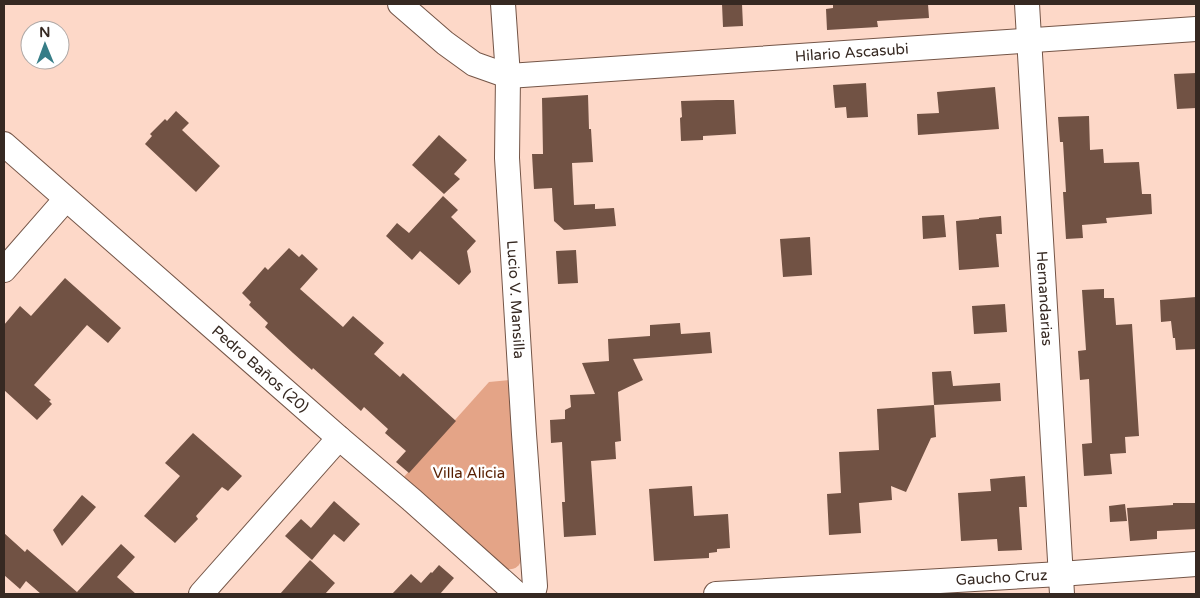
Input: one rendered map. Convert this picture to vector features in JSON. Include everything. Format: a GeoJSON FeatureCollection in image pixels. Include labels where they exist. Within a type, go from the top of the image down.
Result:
{"type":"FeatureCollection","features":[{"type":"Feature","properties":{"kind":"street"},"geometry":{"type":"LineString","coordinates":[[400,4],[445,43],[474,64],[508,76]]}},
{"type":"Feature","properties":{"kind":"street","name":"Lucio V. Mansilla"},"geometry":{"type":"LineString","coordinates":[[503,4],[508,76],[507,158],[535,586],[533,594]]}},
{"type":"Feature","properties":{"kind":"street","name":"Hernandarias"},"geometry":{"type":"LineString","coordinates":[[1026,4],[1061,584]]}},
{"type":"Feature","properties":{"kind":"street","name":"Hilario Ascasubi"},"geometry":{"type":"LineString","coordinates":[[508,76],[1196,29]]}},
{"type":"Feature","properties":{"kind":"street","name":"Pedro Baños (20)"},"geometry":{"type":"LineString","coordinates":[[4,144],[517,594]]}},
{"type":"Feature","properties":{"kind":"street"},"geometry":{"type":"LineString","coordinates":[[4,270],[66,199]]}},
{"type":"Feature","properties":{"kind":"street"},"geometry":{"type":"LineString","coordinates":[[201,594],[339,438]]}},
{"type":"Feature","properties":{"kind":"street","name":"Gaucho Cruz"},"geometry":{"type":"LineString","coordinates":[[716,594],[1061,584],[1196,564]]}},
{"type":"Feature","properties":{"kind":"green space","name":"Villa Alicia"},"geometry":{"type":"Polygon","coordinates":[[[510,380],[521,559],[517,567],[510,569],[504,568],[402,479],[489,382],[510,380]]]}},
{"type":"Feature","properties":{"kind":"building"},"geometry":{"type":"Polygon","coordinates":[[[722,4],[742,4],[743,26],[723,27],[722,4]]]}},
{"type":"Feature","properties":{"kind":"building"},"geometry":{"type":"Polygon","coordinates":[[[833,4],[928,4],[929,18],[877,21],[878,27],[827,30],[826,9],[833,8],[833,4]]]}},
{"type":"Feature","properties":{"kind":"building"},"geometry":{"type":"Polygon","coordinates":[[[1196,73],[1196,108],[1177,109],[1174,74],[1196,73]]]}},
{"type":"Feature","properties":{"kind":"building"},"geometry":{"type":"Polygon","coordinates":[[[866,83],[868,117],[847,118],[846,107],[835,108],[833,85],[866,83]]]}},
{"type":"Feature","properties":{"kind":"building"},"geometry":{"type":"Polygon","coordinates":[[[995,87],[999,129],[918,135],[917,114],[939,113],[937,92],[995,87]]]}},
{"type":"Feature","properties":{"kind":"building"},"geometry":{"type":"Polygon","coordinates":[[[588,95],[589,129],[591,129],[593,162],[572,163],[574,205],[595,204],[595,209],[614,208],[616,226],[564,230],[554,221],[552,188],[534,189],[532,154],[543,154],[542,98],[588,95]]]}},
{"type":"Feature","properties":{"kind":"building"},"geometry":{"type":"Polygon","coordinates":[[[734,100],[736,134],[703,136],[703,140],[681,141],[681,101],[734,100]]]}},
{"type":"Feature","properties":{"kind":"building"},"geometry":{"type":"Polygon","coordinates":[[[176,111],[189,123],[182,130],[220,166],[196,192],[145,144],[152,136],[150,134],[165,119],[167,121],[176,111]]]}},
{"type":"Feature","properties":{"kind":"building"},"geometry":{"type":"Polygon","coordinates":[[[1089,116],[1090,150],[1103,149],[1104,163],[1139,162],[1142,194],[1151,194],[1152,214],[1106,218],[1107,223],[1082,225],[1083,238],[1066,239],[1063,192],[1066,192],[1063,142],[1060,142],[1058,117],[1089,116]]]}},
{"type":"Feature","properties":{"kind":"building"},"geometry":{"type":"Polygon","coordinates":[[[439,135],[467,160],[454,174],[460,179],[444,194],[412,165],[439,135]]]}},
{"type":"Feature","properties":{"kind":"building"},"geometry":{"type":"Polygon","coordinates":[[[443,196],[458,210],[451,217],[476,241],[467,251],[471,272],[459,285],[420,251],[412,260],[386,236],[397,223],[409,233],[443,196]]]}},
{"type":"Feature","properties":{"kind":"building"},"geometry":{"type":"Polygon","coordinates":[[[944,215],[946,237],[923,239],[922,216],[944,215]]]}},
{"type":"Feature","properties":{"kind":"building"},"geometry":{"type":"Polygon","coordinates":[[[1001,216],[1002,234],[996,234],[999,267],[959,270],[956,221],[1001,216]]]}},
{"type":"Feature","properties":{"kind":"building"},"geometry":{"type":"Polygon","coordinates":[[[810,237],[812,275],[783,277],[780,239],[810,237]]]}},
{"type":"Feature","properties":{"kind":"building"},"geometry":{"type":"Polygon","coordinates":[[[289,248],[299,257],[302,254],[318,269],[300,289],[343,327],[353,316],[384,343],[374,354],[400,377],[403,373],[456,421],[409,473],[396,462],[406,451],[385,433],[388,429],[364,407],[361,411],[265,327],[268,323],[249,305],[251,302],[242,293],[265,267],[268,270],[289,248]]]}},
{"type":"Feature","properties":{"kind":"building"},"geometry":{"type":"Polygon","coordinates":[[[576,250],[578,283],[558,284],[556,251],[576,250]]]}},
{"type":"Feature","properties":{"kind":"building"},"geometry":{"type":"Polygon","coordinates":[[[65,278],[121,328],[108,343],[87,325],[34,385],[51,400],[49,401],[52,404],[37,420],[4,390],[4,325],[20,306],[31,316],[65,278]]]}},
{"type":"Feature","properties":{"kind":"building"},"geometry":{"type":"Polygon","coordinates":[[[1104,289],[1104,298],[1114,298],[1116,325],[1132,324],[1139,436],[1125,437],[1126,453],[1110,454],[1112,474],[1084,476],[1082,444],[1092,443],[1089,379],[1080,380],[1078,351],[1086,350],[1082,290],[1104,289]]]}},
{"type":"Feature","properties":{"kind":"building"},"geometry":{"type":"Polygon","coordinates":[[[1196,297],[1196,349],[1176,350],[1171,321],[1161,322],[1160,300],[1196,297]]]}},
{"type":"Feature","properties":{"kind":"building"},"geometry":{"type":"Polygon","coordinates":[[[1005,304],[1007,332],[974,334],[972,306],[1005,304]]]}},
{"type":"Feature","properties":{"kind":"building"},"geometry":{"type":"Polygon","coordinates":[[[680,323],[681,334],[710,332],[712,353],[633,359],[643,380],[618,392],[621,441],[615,442],[616,459],[591,461],[596,535],[564,537],[562,502],[565,502],[562,442],[551,443],[550,420],[565,419],[565,410],[571,407],[570,395],[595,394],[582,363],[609,361],[608,339],[650,336],[650,325],[680,323]]]}},
{"type":"Feature","properties":{"kind":"building"},"geometry":{"type":"Polygon","coordinates":[[[951,371],[953,386],[1000,383],[1001,401],[934,405],[932,372],[951,371]]]}},
{"type":"Feature","properties":{"kind":"building"},"geometry":{"type":"Polygon","coordinates":[[[934,405],[936,437],[931,438],[906,492],[891,486],[892,500],[859,503],[861,533],[829,535],[827,494],[841,493],[839,452],[879,450],[877,409],[934,405]]]}},
{"type":"Feature","properties":{"kind":"building"},"geometry":{"type":"Polygon","coordinates":[[[193,433],[242,476],[228,491],[222,487],[196,516],[198,519],[175,543],[144,516],[180,476],[165,463],[193,433]]]}},
{"type":"Feature","properties":{"kind":"building"},"geometry":{"type":"Polygon","coordinates":[[[1025,476],[1027,507],[1019,507],[1022,550],[998,551],[997,539],[961,541],[958,493],[991,491],[990,479],[1025,476]]]}},
{"type":"Feature","properties":{"kind":"building"},"geometry":{"type":"Polygon","coordinates":[[[692,486],[694,516],[728,514],[730,548],[717,549],[717,552],[709,553],[709,558],[654,561],[649,489],[692,486]]]}},
{"type":"Feature","properties":{"kind":"building"},"geometry":{"type":"Polygon","coordinates":[[[82,495],[96,507],[62,546],[53,530],[82,495]]]}},
{"type":"Feature","properties":{"kind":"building"},"geometry":{"type":"Polygon","coordinates":[[[334,501],[360,524],[344,542],[334,534],[312,560],[285,536],[301,519],[311,528],[334,501]]]}},
{"type":"Feature","properties":{"kind":"building"},"geometry":{"type":"Polygon","coordinates":[[[1173,503],[1196,503],[1196,529],[1157,531],[1157,539],[1130,541],[1127,508],[1173,505],[1173,503]]]}},
{"type":"Feature","properties":{"kind":"building"},"geometry":{"type":"Polygon","coordinates":[[[1125,504],[1127,521],[1110,522],[1109,506],[1125,504]]]}},
{"type":"Feature","properties":{"kind":"building"},"geometry":{"type":"Polygon","coordinates":[[[4,533],[25,552],[27,549],[77,592],[121,544],[135,557],[117,577],[136,594],[41,594],[26,581],[20,589],[4,575],[4,533]]]}},
{"type":"Feature","properties":{"kind":"building"},"geometry":{"type":"Polygon","coordinates":[[[310,560],[335,583],[325,594],[280,594],[310,560]]]}},
{"type":"Feature","properties":{"kind":"building"},"geometry":{"type":"Polygon","coordinates":[[[439,565],[454,578],[440,594],[392,594],[411,574],[421,583],[439,565]]]}}]}
